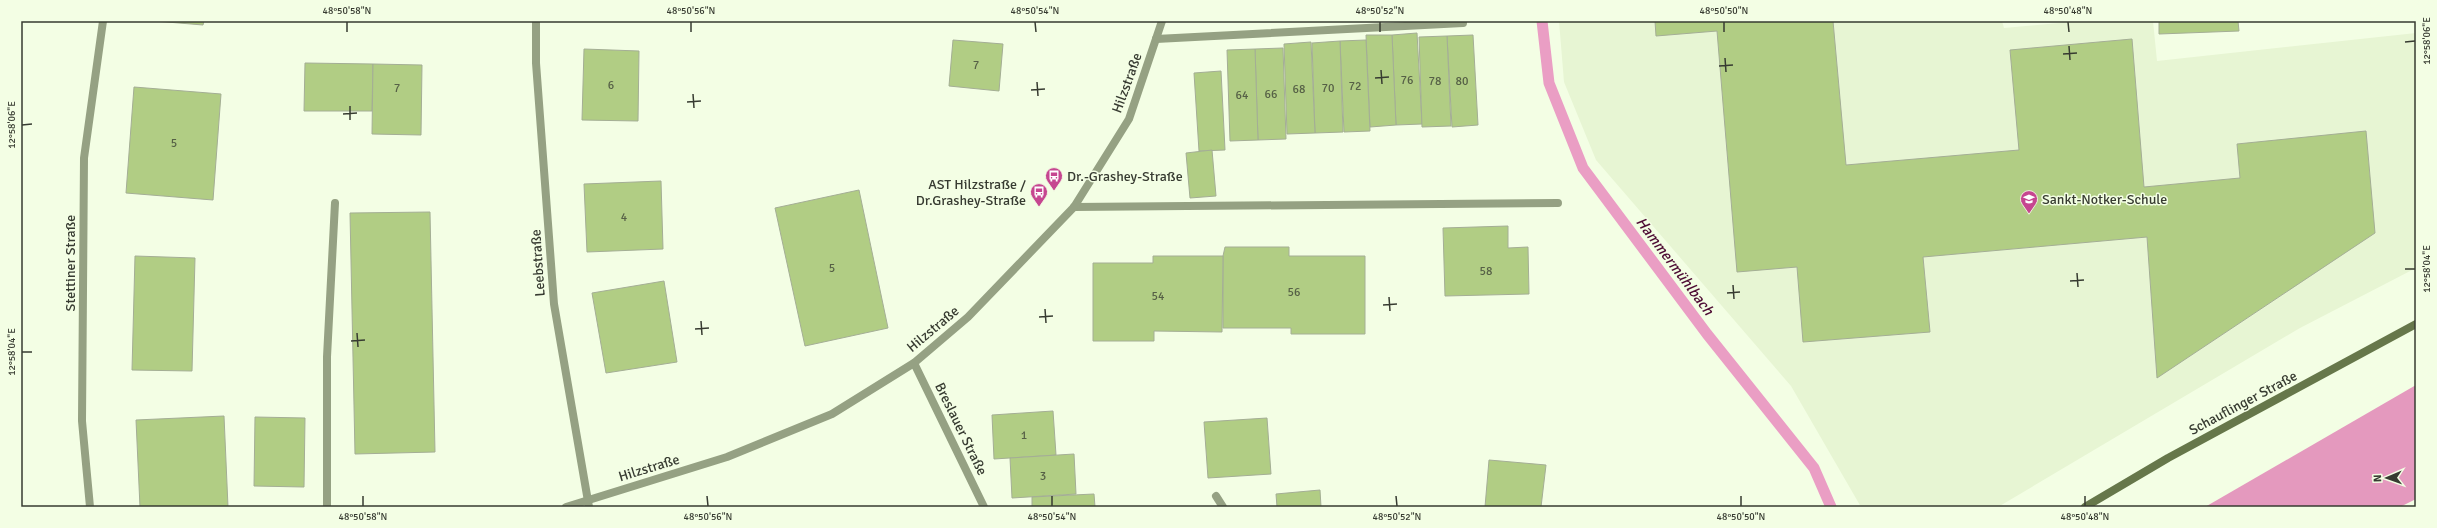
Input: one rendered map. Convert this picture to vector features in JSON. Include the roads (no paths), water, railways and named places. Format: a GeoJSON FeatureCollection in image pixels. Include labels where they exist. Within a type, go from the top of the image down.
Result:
{"type":"FeatureCollection","features":[{"type":"Feature","properties":{"kind":"main road","name":"Schauflinger Straße"},"geometry":{"type":"LineString","coordinates":[[2085,507],[2168,458],[2416,324]]}},
{"type":"Feature","properties":{"kind":"street","name":"Stettiner Straße"},"geometry":{"type":"LineString","coordinates":[[90,507],[82,421],[84,158],[103,21]]}},
{"type":"Feature","properties":{"kind":"street","name":"Leebstraße"},"geometry":{"type":"LineString","coordinates":[[536,21],[536,63],[554,304],[587,504]]}},
{"type":"Feature","properties":{"kind":"street","name":"Hilzstraße"},"geometry":{"type":"LineString","coordinates":[[566,507],[587,504],[727,458],[832,414],[914,363],[968,317],[1074,207],[1129,119],[1162,21]]}},
{"type":"Feature","properties":{"kind":"street"},"geometry":{"type":"LineString","coordinates":[[1156,39],[1463,23]]}},
{"type":"Feature","properties":{"kind":"street"},"geometry":{"type":"LineString","coordinates":[[327,507],[327,357],[335,203]]}},
{"type":"Feature","properties":{"kind":"street"},"geometry":{"type":"LineString","coordinates":[[1074,207],[1558,204]]}},
{"type":"Feature","properties":{"kind":"street","name":"Breslauer Straße"},"geometry":{"type":"LineString","coordinates":[[914,363],[984,507]]}},
{"type":"Feature","properties":{"kind":"street"},"geometry":{"type":"LineString","coordinates":[[1216,496],[1223,507]]}},
{"type":"Feature","properties":{"kind":"waterway","name":"Hammermühlbach"},"geometry":{"type":"LineString","coordinates":[[1542,21],[1549,83],[1583,168],[1707,334],[1814,468],[1831,507]]}},
{"type":"Feature","properties":{"kind":"place","name":"Dr.-Grashey-Straße"},"geometry":{"type":"Point","coordinates":[1054,191]}},
{"type":"Feature","properties":{"kind":"place","name":"AST Hilzstraße / Dr.Grashey-Straße"},"geometry":{"type":"Point","coordinates":[1039,207]}},
{"type":"Feature","properties":{"kind":"place","name":"Sankt-Notker-Schule"},"geometry":{"type":"Point","coordinates":[2029,214]}}]}
